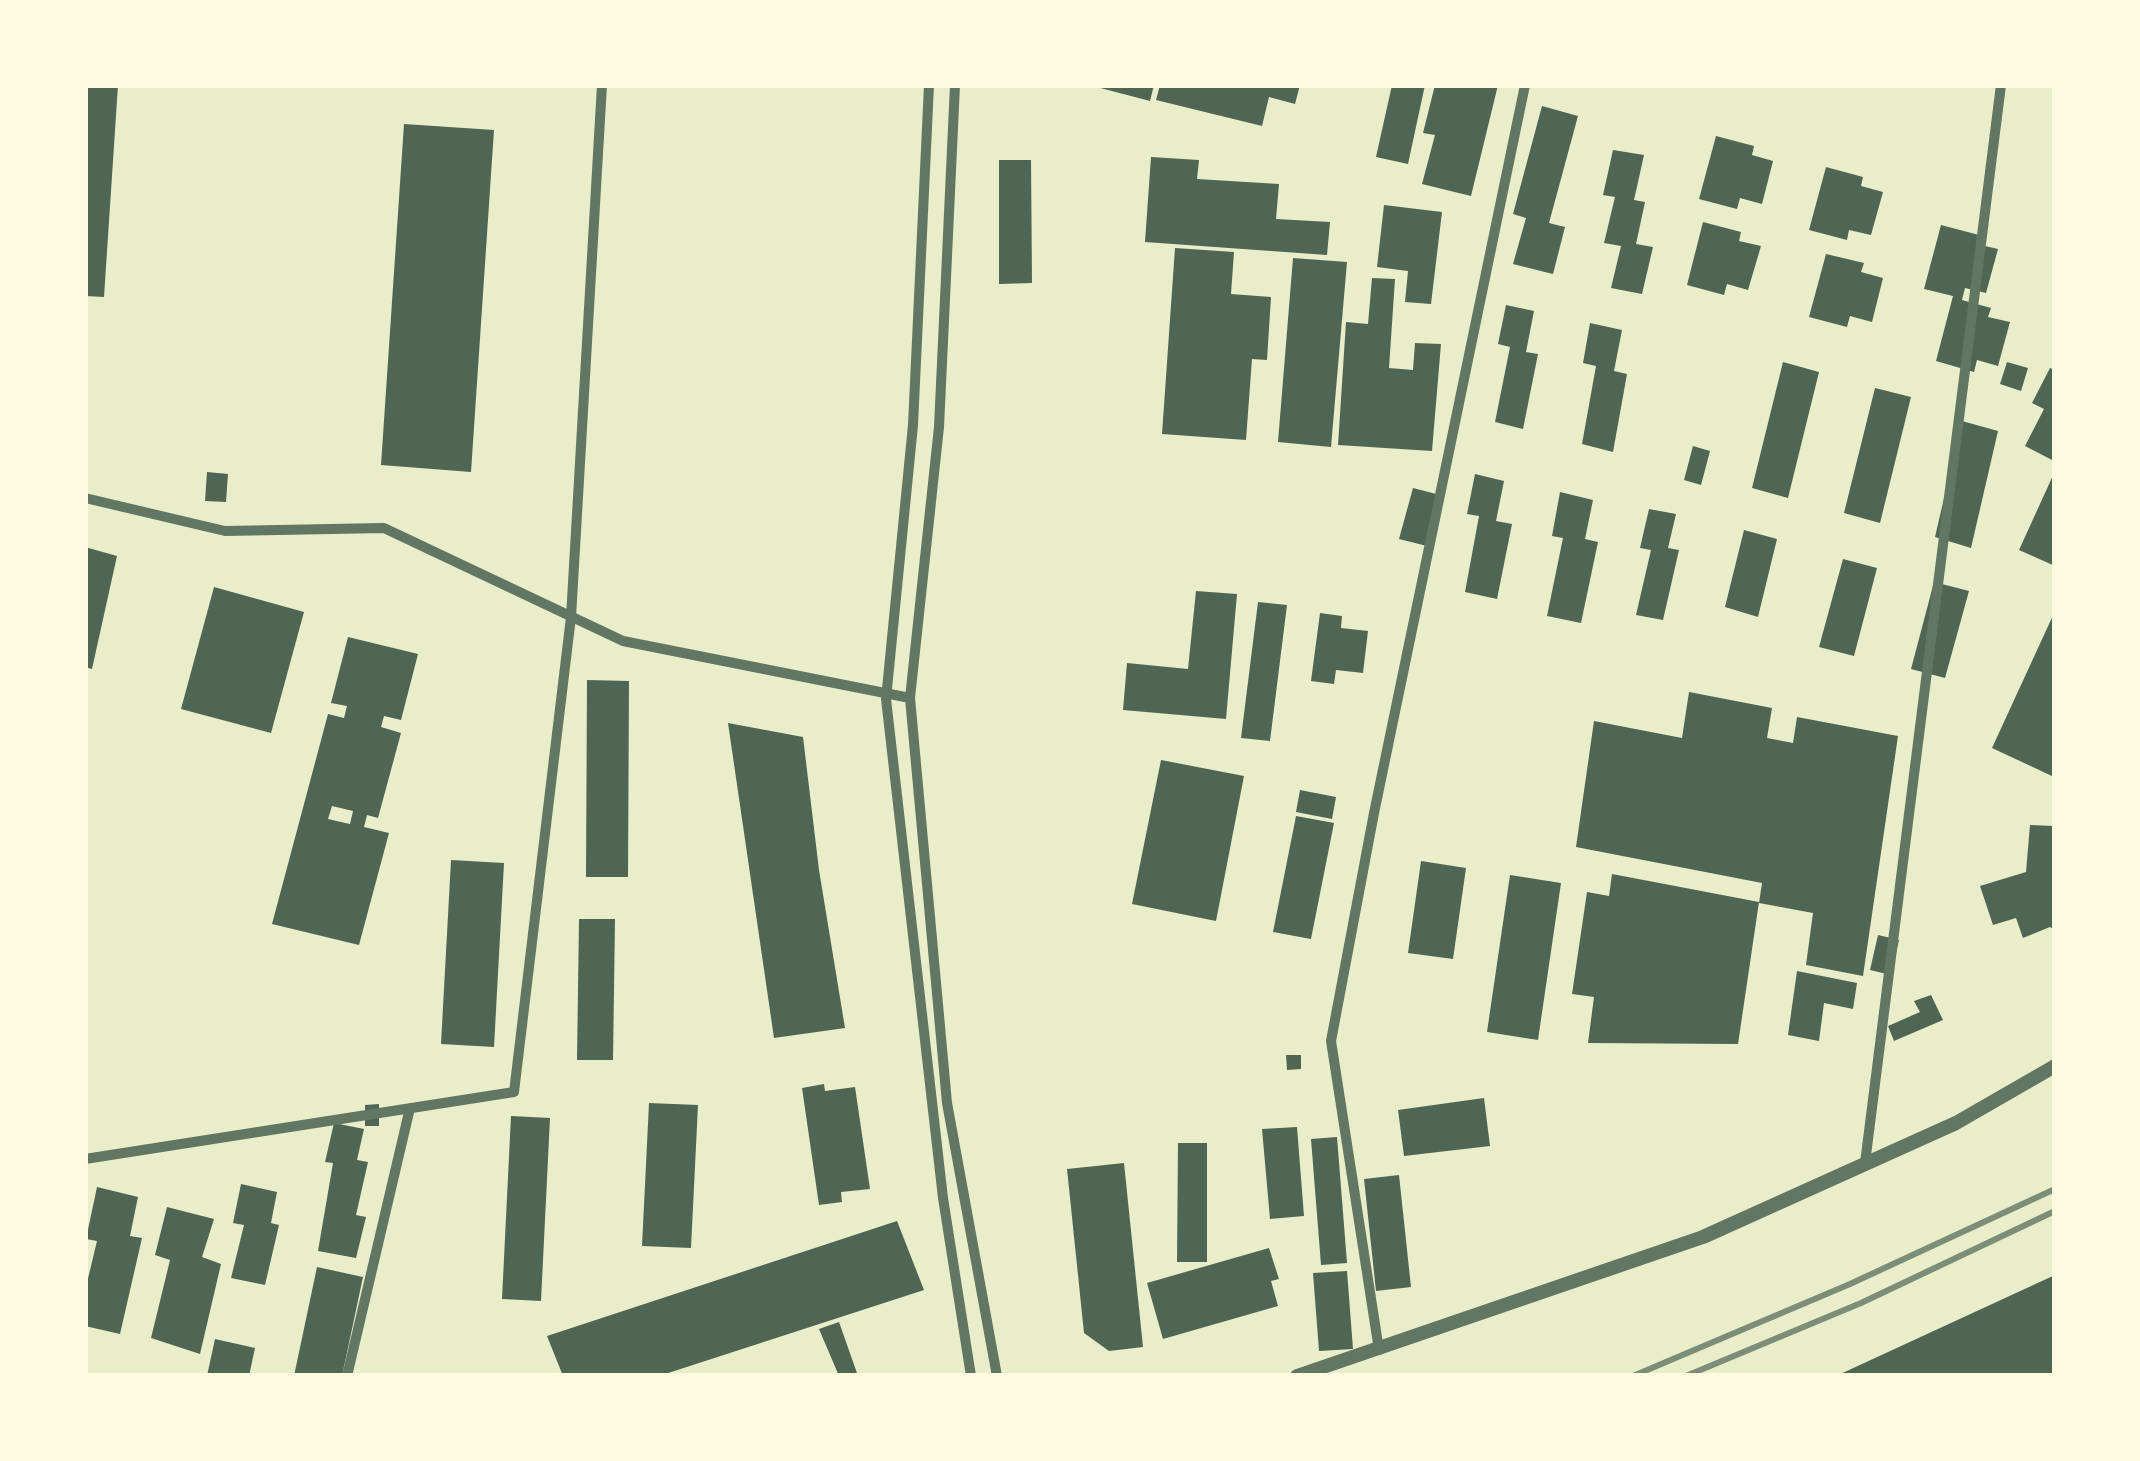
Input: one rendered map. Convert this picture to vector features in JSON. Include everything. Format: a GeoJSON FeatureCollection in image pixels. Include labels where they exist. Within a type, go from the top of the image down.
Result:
{"type":"FeatureCollection","features":[{"type":"Feature","properties":{"kind":"street"},"geometry":{"type":"LineString","coordinates":[[85,1159],[514,1092],[572,616],[602,85]]}},
{"type":"Feature","properties":{"kind":"street"},"geometry":{"type":"LineString","coordinates":[[929,85],[913,424],[886,699],[944,1198],[971,1376]]}},
{"type":"Feature","properties":{"kind":"street"},"geometry":{"type":"LineString","coordinates":[[955,85],[939,427],[910,698],[947,1103],[997,1376]]}},
{"type":"Feature","properties":{"kind":"street"},"geometry":{"type":"LineString","coordinates":[[1379,1350],[1332,1040],[1374,813],[1524,85]]}},
{"type":"Feature","properties":{"kind":"street"},"geometry":{"type":"LineString","coordinates":[[1864,1163],[2001,85]]}},
{"type":"Feature","properties":{"kind":"street"},"geometry":{"type":"LineString","coordinates":[[85,498],[225,531],[384,528],[622,641],[910,698]]}},
{"type":"Feature","properties":{"kind":"street"},"geometry":{"type":"LineString","coordinates":[[1297,1376],[1703,1236],[1956,1123],[2055,1066]]}},
{"type":"Feature","properties":{"kind":"street"},"geometry":{"type":"LineString","coordinates":[[347,1376],[410,1108]]}},
{"type":"Feature","properties":{"kind":"building"},"geometry":{"type":"Polygon","coordinates":[[[85,85],[118,85],[104,297],[85,296],[85,85]]]}},
{"type":"Feature","properties":{"kind":"building"},"geometry":{"type":"Polygon","coordinates":[[[1089,85],[1154,85],[1150,101],[1089,85]]]}},
{"type":"Feature","properties":{"kind":"building"},"geometry":{"type":"Polygon","coordinates":[[[1160,85],[1300,85],[1295,104],[1269,97],[1262,126],[1156,100],[1160,85]]]}},
{"type":"Feature","properties":{"kind":"building"},"geometry":{"type":"Polygon","coordinates":[[[1392,85],[1425,85],[1408,164],[1376,157],[1392,85]]]}},
{"type":"Feature","properties":{"kind":"building"},"geometry":{"type":"Polygon","coordinates":[[[1435,85],[1498,85],[1471,196],[1422,184],[1435,135],[1423,133],[1435,85]]]}},
{"type":"Feature","properties":{"kind":"building"},"geometry":{"type":"Polygon","coordinates":[[[1542,106],[1578,116],[1549,223],[1565,227],[1553,274],[1513,264],[1526,218],[1513,214],[1542,106]]]}},
{"type":"Feature","properties":{"kind":"building"},"geometry":{"type":"Polygon","coordinates":[[[404,124],[494,130],[471,472],[381,465],[404,124]]]}},
{"type":"Feature","properties":{"kind":"building"},"geometry":{"type":"Polygon","coordinates":[[[1716,136],[1754,146],[1752,155],[1773,161],[1762,204],[1740,198],[1737,209],[1699,199],[1716,136]]]}},
{"type":"Feature","properties":{"kind":"building"},"geometry":{"type":"Polygon","coordinates":[[[1613,150],[1644,155],[1634,200],[1645,202],[1636,244],[1653,247],[1642,294],[1611,288],[1621,246],[1604,243],[1615,197],[1603,195],[1613,150]]]}},
{"type":"Feature","properties":{"kind":"building"},"geometry":{"type":"Polygon","coordinates":[[[1151,157],[1199,160],[1197,179],[1279,184],[1276,219],[1330,222],[1327,255],[1145,242],[1151,157]]]}},
{"type":"Feature","properties":{"kind":"building"},"geometry":{"type":"Polygon","coordinates":[[[999,160],[1031,160],[1032,283],[999,284],[999,160]]]}},
{"type":"Feature","properties":{"kind":"building"},"geometry":{"type":"Polygon","coordinates":[[[1826,167],[1863,177],[1861,186],[1883,192],[1871,235],[1849,230],[1847,240],[1809,230],[1826,167]]]}},
{"type":"Feature","properties":{"kind":"building"},"geometry":{"type":"Polygon","coordinates":[[[1384,205],[1442,212],[1431,304],[1405,302],[1408,271],[1377,267],[1384,205]]]}},
{"type":"Feature","properties":{"kind":"building"},"geometry":{"type":"Polygon","coordinates":[[[1703,222],[1741,232],[1739,241],[1761,246],[1748,290],[1727,284],[1724,295],[1687,285],[1703,222]]]}},
{"type":"Feature","properties":{"kind":"building"},"geometry":{"type":"Polygon","coordinates":[[[1941,225],[1979,235],[1976,244],[1998,249],[1986,293],[1965,288],[1962,300],[1991,308],[1988,317],[2010,322],[1998,366],[1977,360],[1974,372],[1936,361],[1953,296],[1924,289],[1941,225]]]}},
{"type":"Feature","properties":{"kind":"building"},"geometry":{"type":"Polygon","coordinates":[[[1175,248],[1234,252],[1231,294],[1271,297],[1267,360],[1252,359],[1246,440],[1162,434],[1175,248]]]}},
{"type":"Feature","properties":{"kind":"building"},"geometry":{"type":"Polygon","coordinates":[[[1826,254],[1864,263],[1861,272],[1883,278],[1872,322],[1850,316],[1847,327],[1809,317],[1826,254]]]}},
{"type":"Feature","properties":{"kind":"building"},"geometry":{"type":"Polygon","coordinates":[[[1293,258],[1347,262],[1331,447],[1278,442],[1293,258]]]}},
{"type":"Feature","properties":{"kind":"building"},"geometry":{"type":"Polygon","coordinates":[[[1372,278],[1395,279],[1389,368],[1413,370],[1415,343],[1441,344],[1432,451],[1338,445],[1346,322],[1368,324],[1372,278]]]}},
{"type":"Feature","properties":{"kind":"building"},"geometry":{"type":"Polygon","coordinates":[[[1506,305],[1534,311],[1526,352],[1538,354],[1523,429],[1495,422],[1510,347],[1498,344],[1506,305]]]}},
{"type":"Feature","properties":{"kind":"building"},"geometry":{"type":"Polygon","coordinates":[[[1590,323],[1622,330],[1614,371],[1627,374],[1613,452],[1582,444],[1596,366],[1583,363],[1590,323]]]}},
{"type":"Feature","properties":{"kind":"building"},"geometry":{"type":"Polygon","coordinates":[[[1783,362],[1819,372],[1788,498],[1752,488],[1783,362]]]}},
{"type":"Feature","properties":{"kind":"building"},"geometry":{"type":"Polygon","coordinates":[[[2007,362],[2028,368],[2021,391],[2000,384],[2007,362]]]}},
{"type":"Feature","properties":{"kind":"building"},"geometry":{"type":"Polygon","coordinates":[[[2050,368],[2055,370],[2054,461],[2025,446],[2044,409],[2032,403],[2050,368]]]}},
{"type":"Feature","properties":{"kind":"building"},"geometry":{"type":"Polygon","coordinates":[[[1875,388],[1911,397],[1880,523],[1844,513],[1875,388]]]}},
{"type":"Feature","properties":{"kind":"building"},"geometry":{"type":"Polygon","coordinates":[[[1962,421],[1998,431],[1971,548],[1935,537],[1962,421]]]}},
{"type":"Feature","properties":{"kind":"building"},"geometry":{"type":"Polygon","coordinates":[[[1693,446],[1710,451],[1701,485],[1684,480],[1693,446]]]}},
{"type":"Feature","properties":{"kind":"building"},"geometry":{"type":"Polygon","coordinates":[[[2055,471],[2055,566],[2019,550],[2055,471]]]}},
{"type":"Feature","properties":{"kind":"building"},"geometry":{"type":"Polygon","coordinates":[[[207,472],[228,474],[226,502],[205,501],[207,472]]]}},
{"type":"Feature","properties":{"kind":"building"},"geometry":{"type":"Polygon","coordinates":[[[1475,474],[1504,481],[1496,521],[1512,524],[1497,599],[1465,592],[1479,516],[1467,514],[1475,474]]]}},
{"type":"Feature","properties":{"kind":"building"},"geometry":{"type":"Polygon","coordinates":[[[1413,488],[1440,495],[1427,546],[1399,539],[1413,488]]]}},
{"type":"Feature","properties":{"kind":"building"},"geometry":{"type":"Polygon","coordinates":[[[1560,492],[1593,500],[1585,539],[1598,542],[1581,623],[1547,616],[1563,538],[1552,536],[1560,492]]]}},
{"type":"Feature","properties":{"kind":"building"},"geometry":{"type":"Polygon","coordinates":[[[1649,509],[1676,514],[1668,548],[1679,550],[1663,620],[1636,615],[1651,550],[1640,548],[1649,509]]]}},
{"type":"Feature","properties":{"kind":"building"},"geometry":{"type":"Polygon","coordinates":[[[1744,530],[1777,539],[1758,617],[1725,607],[1744,530]]]}},
{"type":"Feature","properties":{"kind":"building"},"geometry":{"type":"Polygon","coordinates":[[[85,547],[117,556],[92,669],[85,667],[85,547]]]}},
{"type":"Feature","properties":{"kind":"building"},"geometry":{"type":"Polygon","coordinates":[[[1843,559],[1877,568],[1854,656],[1819,647],[1843,559]]]}},
{"type":"Feature","properties":{"kind":"building"},"geometry":{"type":"Polygon","coordinates":[[[1934,582],[1969,591],[1945,678],[1911,669],[1934,582]]]}},
{"type":"Feature","properties":{"kind":"building"},"geometry":{"type":"Polygon","coordinates":[[[214,587],[304,612],[271,733],[181,709],[214,587]]]}},
{"type":"Feature","properties":{"kind":"building"},"geometry":{"type":"Polygon","coordinates":[[[1196,591],[1237,594],[1226,719],[1123,710],[1127,663],[1188,669],[1196,591]]]}},
{"type":"Feature","properties":{"kind":"building"},"geometry":{"type":"Polygon","coordinates":[[[1258,602],[1287,605],[1270,741],[1241,738],[1258,602]]]}},
{"type":"Feature","properties":{"kind":"building"},"geometry":{"type":"Polygon","coordinates":[[[2055,611],[2055,769],[2052,776],[1992,748],[2055,611]]]}},
{"type":"Feature","properties":{"kind":"building"},"geometry":{"type":"Polygon","coordinates":[[[1320,613],[1342,616],[1341,628],[1368,631],[1363,673],[1336,670],[1334,684],[1311,681],[1320,613]]]}},
{"type":"Feature","properties":{"kind":"building"},"geometry":{"type":"Polygon","coordinates":[[[348,637],[418,654],[401,720],[384,716],[381,727],[401,733],[378,818],[367,815],[364,827],[389,833],[359,945],[272,924],[328,714],[344,718],[347,706],[331,703],[348,637]],[[332,806],[328,819],[350,824],[353,811],[332,806]]]}},
{"type":"Feature","properties":{"kind":"building"},"geometry":{"type":"Polygon","coordinates":[[[587,680],[629,681],[628,877],[586,877],[587,680]]]}},
{"type":"Feature","properties":{"kind":"building"},"geometry":{"type":"Polygon","coordinates":[[[1689,692],[1772,708],[1767,738],[1793,743],[1797,717],[1898,736],[1863,976],[1806,965],[1813,913],[1759,903],[1762,883],[1576,847],[1594,721],[1682,738],[1689,692]]]}},
{"type":"Feature","properties":{"kind":"building"},"geometry":{"type":"Polygon","coordinates":[[[728,723],[803,737],[819,870],[845,1028],[774,1038],[728,723]]]}},
{"type":"Feature","properties":{"kind":"building"},"geometry":{"type":"Polygon","coordinates":[[[1161,760],[1244,776],[1216,921],[1132,904],[1161,760]]]}},
{"type":"Feature","properties":{"kind":"building"},"geometry":{"type":"Polygon","coordinates":[[[1300,790],[1336,797],[1332,819],[1296,812],[1300,790]]]}},
{"type":"Feature","properties":{"kind":"building"},"geometry":{"type":"Polygon","coordinates":[[[1296,816],[1334,823],[1311,939],[1273,932],[1296,816]]]}},
{"type":"Feature","properties":{"kind":"building"},"geometry":{"type":"Polygon","coordinates":[[[2030,825],[2055,826],[2055,930],[2050,927],[2023,938],[2016,918],[1993,925],[1980,886],[2026,872],[2030,825]]]}},
{"type":"Feature","properties":{"kind":"building"},"geometry":{"type":"Polygon","coordinates":[[[451,860],[504,863],[494,1047],[441,1044],[451,860]]]}},
{"type":"Feature","properties":{"kind":"building"},"geometry":{"type":"Polygon","coordinates":[[[1421,861],[1466,868],[1453,959],[1408,953],[1421,861]]]}},
{"type":"Feature","properties":{"kind":"building"},"geometry":{"type":"Polygon","coordinates":[[[1612,874],[1759,902],[1738,1044],[1588,1043],[1594,997],[1572,994],[1587,892],[1609,896],[1612,874]]]}},
{"type":"Feature","properties":{"kind":"building"},"geometry":{"type":"Polygon","coordinates":[[[1510,875],[1561,883],[1538,1040],[1487,1032],[1510,875]]]}},
{"type":"Feature","properties":{"kind":"building"},"geometry":{"type":"Polygon","coordinates":[[[579,919],[615,919],[613,1060],[577,1060],[579,919]]]}},
{"type":"Feature","properties":{"kind":"building"},"geometry":{"type":"Polygon","coordinates":[[[1878,935],[1899,940],[1891,975],[1870,970],[1878,935]]]}},
{"type":"Feature","properties":{"kind":"building"},"geometry":{"type":"Polygon","coordinates":[[[1797,971],[1857,983],[1853,1009],[1824,1003],[1819,1041],[1788,1035],[1797,971]]]}},
{"type":"Feature","properties":{"kind":"building"},"geometry":{"type":"Polygon","coordinates":[[[1931,995],[1943,1020],[1894,1041],[1888,1026],[1920,1012],[1914,1001],[1931,995]]]}},
{"type":"Feature","properties":{"kind":"building"},"geometry":{"type":"Polygon","coordinates":[[[1286,1055],[1301,1055],[1301,1069],[1287,1070],[1286,1055]]]}},
{"type":"Feature","properties":{"kind":"building"},"geometry":{"type":"Polygon","coordinates":[[[824,1084],[825,1091],[855,1087],[870,1189],[841,1192],[842,1202],[819,1205],[802,1088],[824,1084]]]}},
{"type":"Feature","properties":{"kind":"building"},"geometry":{"type":"Polygon","coordinates":[[[1484,1098],[1490,1146],[1404,1156],[1398,1110],[1484,1098]]]}},
{"type":"Feature","properties":{"kind":"building"},"geometry":{"type":"Polygon","coordinates":[[[649,1103],[698,1105],[691,1248],[642,1246],[649,1103]]]}},
{"type":"Feature","properties":{"kind":"building"},"geometry":{"type":"Polygon","coordinates":[[[379,1104],[379,1126],[365,1126],[365,1105],[379,1104]]]}},
{"type":"Feature","properties":{"kind":"building"},"geometry":{"type":"Polygon","coordinates":[[[511,1116],[550,1118],[541,1301],[502,1299],[511,1116]]]}},
{"type":"Feature","properties":{"kind":"building"},"geometry":{"type":"Polygon","coordinates":[[[334,1123],[364,1129],[357,1160],[368,1162],[356,1215],[366,1217],[356,1258],[318,1251],[333,1163],[325,1162],[334,1123]]]}},
{"type":"Feature","properties":{"kind":"building"},"geometry":{"type":"Polygon","coordinates":[[[1297,1127],[1304,1216],[1270,1219],[1262,1129],[1297,1127]]]}},
{"type":"Feature","properties":{"kind":"building"},"geometry":{"type":"Polygon","coordinates":[[[1337,1137],[1347,1263],[1321,1265],[1311,1139],[1337,1137]]]}},
{"type":"Feature","properties":{"kind":"building"},"geometry":{"type":"Polygon","coordinates":[[[1178,1143],[1207,1143],[1207,1262],[1177,1262],[1178,1143]]]}},
{"type":"Feature","properties":{"kind":"building"},"geometry":{"type":"Polygon","coordinates":[[[1124,1163],[1143,1347],[1109,1351],[1084,1333],[1067,1169],[1124,1163]]]}},
{"type":"Feature","properties":{"kind":"building"},"geometry":{"type":"Polygon","coordinates":[[[1399,1175],[1411,1287],[1376,1291],[1364,1179],[1399,1175]]]}},
{"type":"Feature","properties":{"kind":"building"},"geometry":{"type":"Polygon","coordinates":[[[241,1184],[277,1192],[271,1223],[279,1225],[265,1285],[231,1278],[244,1225],[233,1223],[241,1184]]]}},
{"type":"Feature","properties":{"kind":"building"},"geometry":{"type":"Polygon","coordinates":[[[97,1187],[138,1197],[130,1236],[142,1238],[120,1334],[85,1326],[85,1291],[97,1241],[86,1239],[97,1187]]]}},
{"type":"Feature","properties":{"kind":"building"},"geometry":{"type":"Polygon","coordinates":[[[167,1207],[214,1219],[202,1257],[221,1264],[200,1354],[151,1338],[170,1260],[155,1255],[167,1207]]]}},
{"type":"Feature","properties":{"kind":"building"},"geometry":{"type":"Polygon","coordinates":[[[897,1221],[924,1290],[659,1376],[563,1376],[547,1336],[897,1221]]]}},
{"type":"Feature","properties":{"kind":"building"},"geometry":{"type":"Polygon","coordinates":[[[1269,1248],[1279,1279],[1271,1281],[1278,1306],[1163,1339],[1147,1283],[1269,1248]]]}},
{"type":"Feature","properties":{"kind":"building"},"geometry":{"type":"Polygon","coordinates":[[[317,1267],[363,1277],[342,1376],[294,1376],[317,1267]]]}},
{"type":"Feature","properties":{"kind":"building"},"geometry":{"type":"Polygon","coordinates":[[[1347,1271],[1353,1349],[1319,1351],[1313,1273],[1347,1271]]]}},
{"type":"Feature","properties":{"kind":"building"},"geometry":{"type":"Polygon","coordinates":[[[2055,1275],[2055,1376],[1836,1376],[2055,1275]]]}},
{"type":"Feature","properties":{"kind":"building"},"geometry":{"type":"Polygon","coordinates":[[[839,1322],[858,1376],[839,1376],[819,1329],[839,1322]]]}},
{"type":"Feature","properties":{"kind":"building"},"geometry":{"type":"Polygon","coordinates":[[[215,1339],[255,1348],[249,1376],[207,1376],[215,1339]]]}},
{"type":"Feature","properties":{"kind":"railway"},"geometry":{"type":"LineString","coordinates":[[1633,1376],[1850,1284],[2055,1189]]}},
{"type":"Feature","properties":{"kind":"railway"},"geometry":{"type":"LineString","coordinates":[[1686,1376],[1861,1303],[2055,1211]]}}]}
